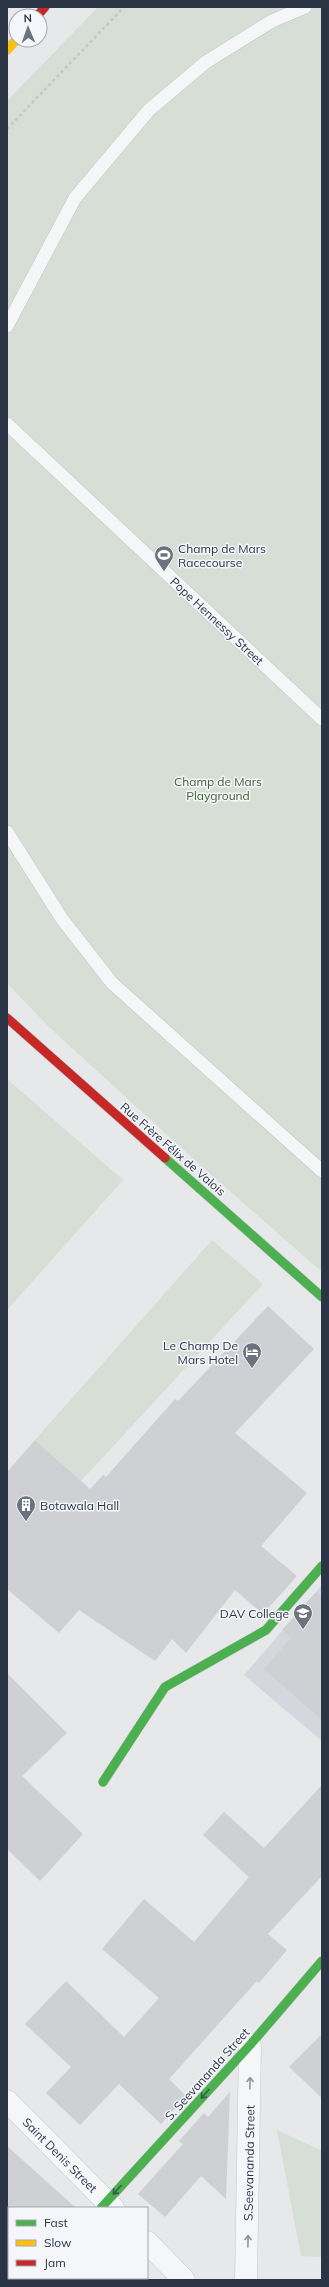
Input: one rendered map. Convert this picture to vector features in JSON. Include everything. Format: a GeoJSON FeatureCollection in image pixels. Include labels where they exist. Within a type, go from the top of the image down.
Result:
{"type":"FeatureCollection","features":[{"type":"Feature","properties":{"kind":"street","name":"Rue Frère Félix de Valois"},"geometry":{"type":"LineString","coordinates":[[7,1018],[322,1298]]}},
{"type":"Feature","properties":{"kind":"street"},"geometry":{"type":"LineString","coordinates":[[103,1782],[165,1687],[266,1630],[322,1566]]}},
{"type":"Feature","properties":{"kind":"street","name":"S. Seevananda Street"},"geometry":{"type":"LineString","coordinates":[[107,2206],[250,2045],[322,1961]]}},
{"type":"Feature","properties":{"kind":"street","name":"S.Seevananda Street"},"geometry":{"type":"LineString","coordinates":[[246,2280],[250,2045]]}},
{"type":"Feature","properties":{"kind":"street","name":"Saint Denis Street"},"geometry":{"type":"LineString","coordinates":[[7,2101],[107,2206]]}},
{"type":"Feature","properties":{"kind":"street"},"geometry":{"type":"LineString","coordinates":[[148,2243],[184,2280]]}},
{"type":"Feature","properties":{"kind":"lane"},"geometry":{"type":"LineString","coordinates":[[7,326],[75,198],[149,110],[206,62],[272,21],[305,7]]}},
{"type":"Feature","properties":{"kind":"lane","name":"Pope Hennessy Street"},"geometry":{"type":"LineString","coordinates":[[7,424],[322,719]]}},
{"type":"Feature","properties":{"kind":"lane"},"geometry":{"type":"LineString","coordinates":[[7,832],[62,919],[112,983],[322,1171]]}},
{"type":"Feature","properties":{"kind":"path"},"geometry":{"type":"LineString","coordinates":[[7,129],[124,7]]}},
{"type":"Feature","properties":{"kind":"shaded area","name":"DAV College"},"geometry":{"type":"Polygon","coordinates":[[[322,1585],[322,1741],[244,1675],[322,1585]]]}},
{"type":"Feature","properties":{"kind":"green space","name":"Champ de Mars Racecourse"},"geometry":{"type":"Polygon","coordinates":[[[98,7],[322,7],[322,1272],[198,1163],[49,1027],[7,983],[7,101],[98,7]]]}},
{"type":"Feature","properties":{"kind":"green space"},"geometry":{"type":"Polygon","coordinates":[[[7,1079],[123,1180],[7,1310],[7,1079]]]}},
{"type":"Feature","properties":{"kind":"green space"},"geometry":{"type":"Polygon","coordinates":[[[212,1240],[263,1284],[81,1481],[35,1440],[212,1240]]]}},
{"type":"Feature","properties":{"kind":"green space"},"geometry":{"type":"Polygon","coordinates":[[[277,2130],[322,2151],[322,2257],[301,2256],[277,2130]]]}},
{"type":"Feature","properties":{"kind":"building"},"geometry":{"type":"Polygon","coordinates":[[[268,1306],[314,1349],[235,1433],[307,1493],[261,1546],[297,1576],[263,1614],[235,1590],[186,1653],[172,1639],[155,1661],[79,1610],[59,1633],[7,1589],[7,1472],[35,1440],[90,1489],[103,1475],[106,1477],[175,1399],[178,1401],[268,1306]]]}},
{"type":"Feature","properties":{"kind":"building","name":"DAV College"},"geometry":{"type":"Polygon","coordinates":[[[316,1592],[322,1597],[322,1720],[264,1669],[291,1638],[282,1630],[316,1592]]]}},
{"type":"Feature","properties":{"kind":"building"},"geometry":{"type":"Polygon","coordinates":[[[7,1673],[67,1733],[22,1776],[83,1834],[40,1881],[7,1849],[7,1673]]]}},
{"type":"Feature","properties":{"kind":"building"},"geometry":{"type":"Polygon","coordinates":[[[322,1785],[322,1876],[268,1934],[287,1950],[259,1983],[257,1981],[169,2079],[186,2096],[161,2124],[119,2084],[80,2125],[46,2093],[71,2067],[25,2024],[66,1981],[124,2037],[159,1998],[102,1949],[144,1899],[194,1942],[249,1877],[203,1835],[224,1812],[264,1848],[322,1785]]]}},
{"type":"Feature","properties":{"kind":"building"},"geometry":{"type":"Polygon","coordinates":[[[322,2034],[322,2098],[289,2067],[322,2034]]]}},
{"type":"Feature","properties":{"kind":"building"},"geometry":{"type":"Polygon","coordinates":[[[230,2092],[226,2199],[201,2176],[165,2217],[138,2194],[183,2144],[179,2141],[204,2113],[208,2117],[230,2092]]]}},
{"type":"Feature","properties":{"kind":"building"},"geometry":{"type":"Polygon","coordinates":[[[7,2146],[75,2207],[8,2207],[7,2208],[7,2146]]]}},
{"type":"Feature","properties":{"kind":"traffic: fast"},"geometry":{"type":"LineString","coordinates":[[165,1158],[322,1297]]}},
{"type":"Feature","properties":{"kind":"traffic: fast"},"geometry":{"type":"LineString","coordinates":[[103,1782],[165,1687],[266,1630],[322,1566]]}},
{"type":"Feature","properties":{"kind":"traffic: fast"},"geometry":{"type":"LineString","coordinates":[[102,2207],[250,2045],[322,1961]]}},
{"type":"Feature","properties":{"kind":"traffic: jam"},"geometry":{"type":"LineString","coordinates":[[7,1018],[165,1158]]}},
{"type":"Feature","properties":{"kind":"place","name":"Champ de Mars Racecourse"},"geometry":{"type":"Point","coordinates":[164,572]}},
{"type":"Feature","properties":{"kind":"place","name":"Le Champ De Mars Hotel"},"geometry":{"type":"Point","coordinates":[252,1369]}},
{"type":"Feature","properties":{"kind":"place","name":"Botawala Hall"},"geometry":{"type":"Point","coordinates":[26,1522]}},
{"type":"Feature","properties":{"kind":"place","name":"DAV College"},"geometry":{"type":"Point","coordinates":[303,1630]}},
{"type":"Feature","properties":{"kind":"park label","name":"Champ de Mars Playground"},"geometry":{"type":"Point","coordinates":[218,788]}}]}
